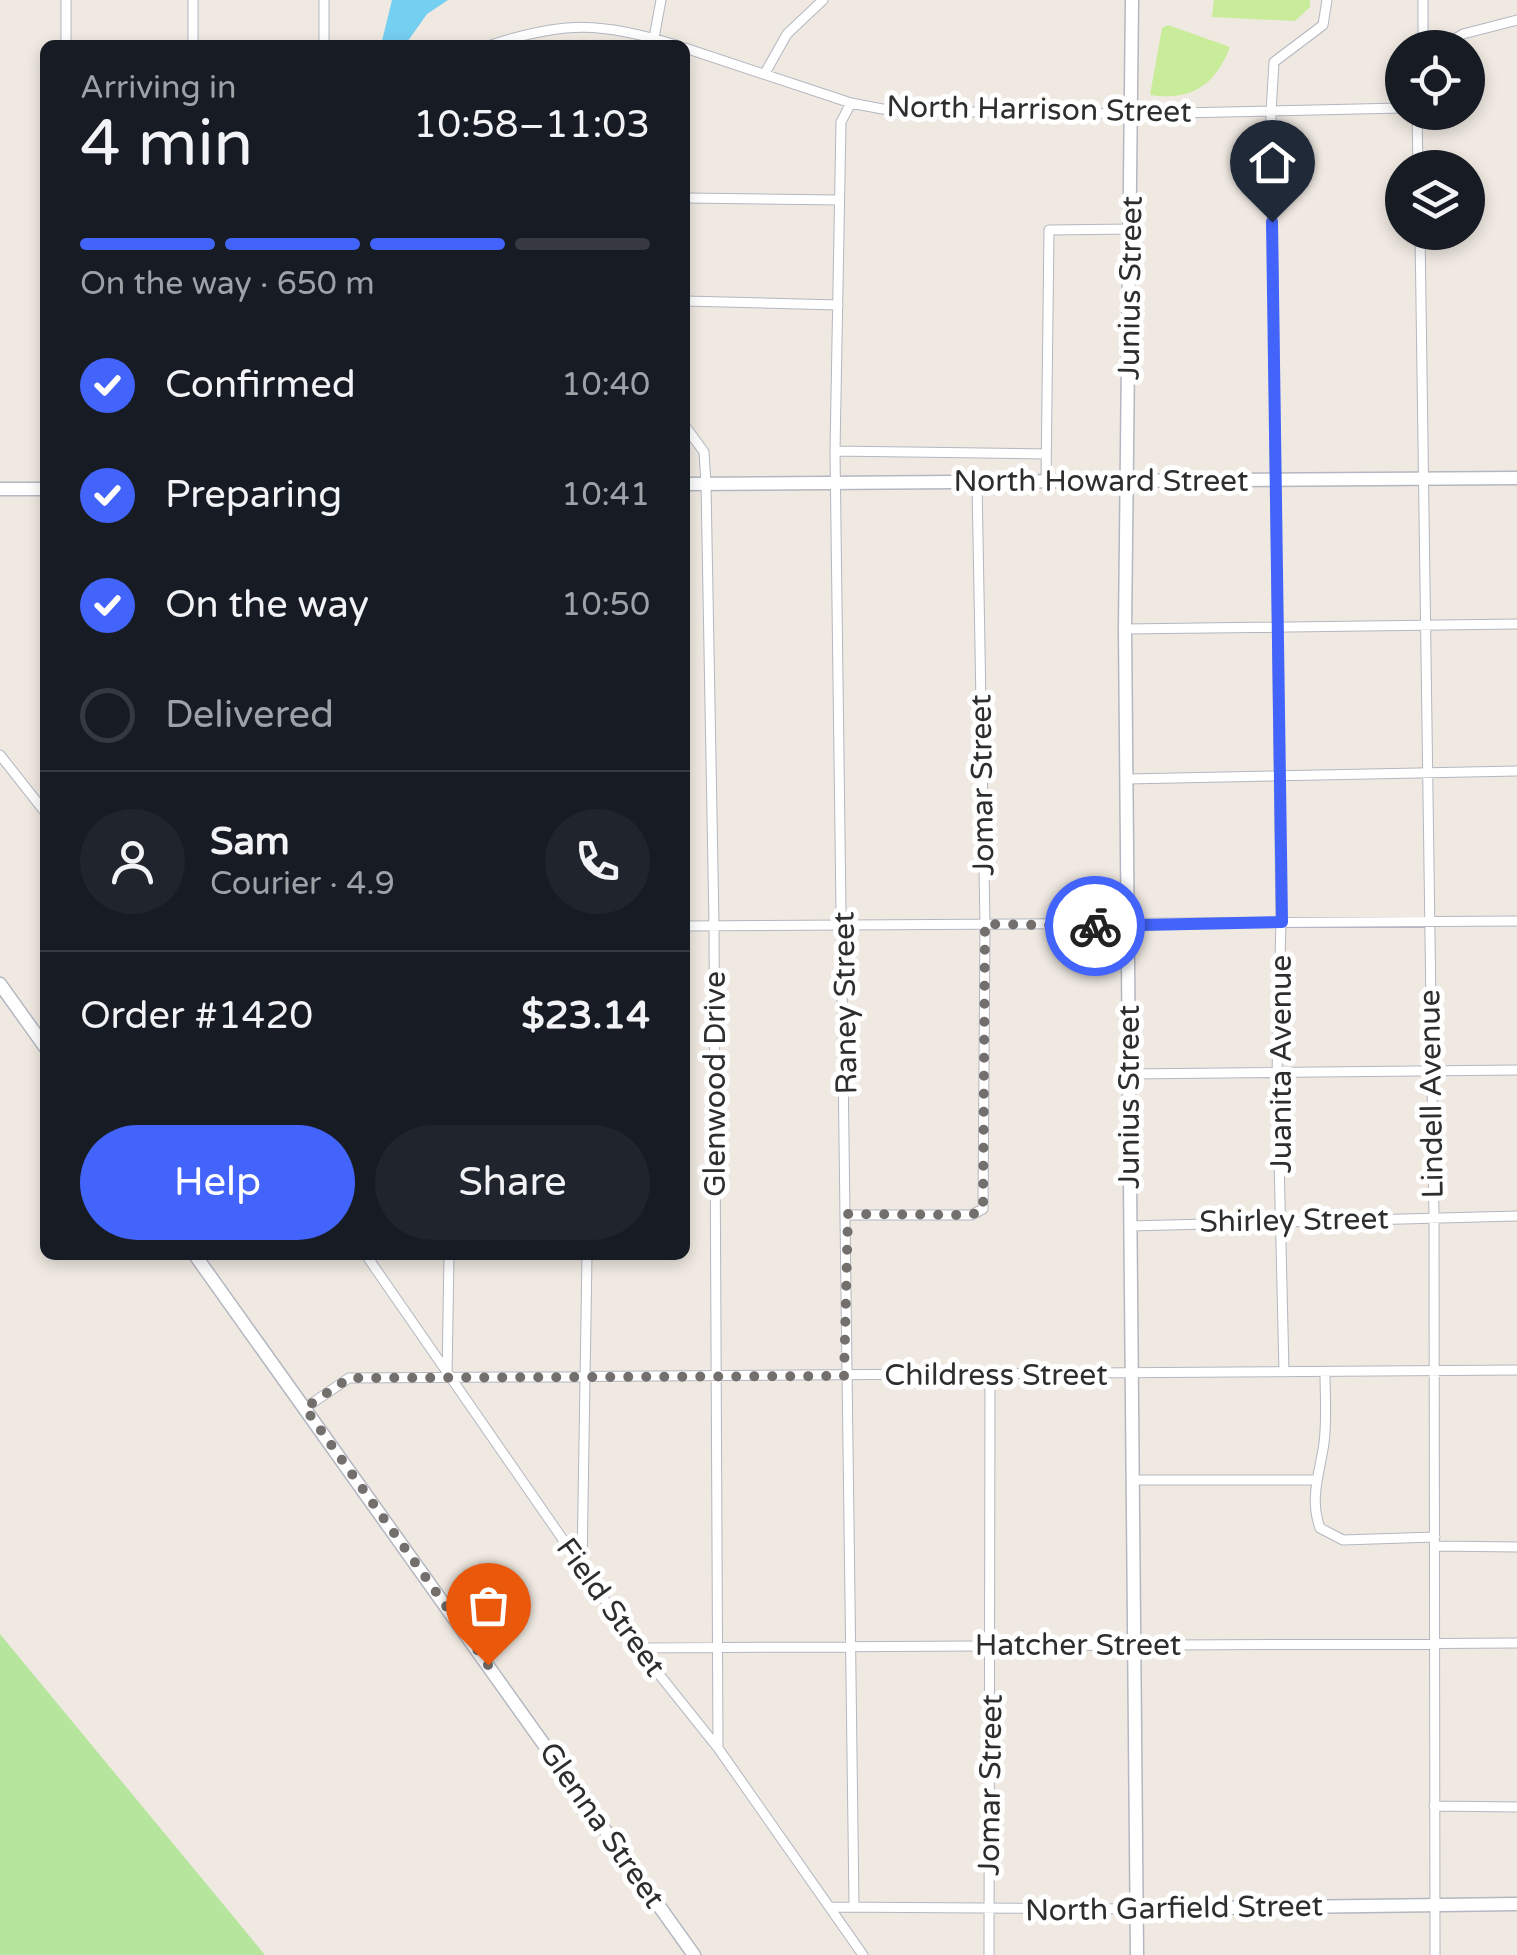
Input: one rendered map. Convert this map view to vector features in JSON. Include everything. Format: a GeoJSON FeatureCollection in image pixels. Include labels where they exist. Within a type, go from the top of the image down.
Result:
{"type":"FeatureCollection","features":[{"type":"Feature","properties":{"kind":"street"},"geometry":{"type":"LineString","coordinates":[[66,0],[66,40]]}},
{"type":"Feature","properties":{"kind":"street"},"geometry":{"type":"LineString","coordinates":[[192,0],[193,40]]}},
{"type":"Feature","properties":{"kind":"street"},"geometry":{"type":"LineString","coordinates":[[324,0],[324,40]]}},
{"type":"Feature","properties":{"kind":"street"},"geometry":{"type":"LineString","coordinates":[[654,38],[661,0]]}},
{"type":"Feature","properties":{"kind":"street"},"geometry":{"type":"LineString","coordinates":[[765,73],[787,34],[823,0]]}},
{"type":"Feature","properties":{"kind":"street","name":"Junius Street"},"geometry":{"type":"LineString","coordinates":[[1132,0],[1125,629],[1137,1955]]}},
{"type":"Feature","properties":{"kind":"street","name":"Juanita Avenue"},"geometry":{"type":"LineString","coordinates":[[1284,1372],[1284,1221],[1277,1074],[1282,922],[1277,778],[1279,624],[1271,112],[1274,62],[1323,24],[1327,0]]}},
{"type":"Feature","properties":{"kind":"street"},"geometry":{"type":"LineString","coordinates":[[1423,0],[1424,30]]}},
{"type":"Feature","properties":{"kind":"street"},"geometry":{"type":"LineString","coordinates":[[1478,30],[1517,20]]}},
{"type":"Feature","properties":{"kind":"street"},"geometry":{"type":"LineString","coordinates":[[507,40],[544,28],[587,25],[660,40]]}},
{"type":"Feature","properties":{"kind":"street","name":"North Harrison Street"},"geometry":{"type":"LineString","coordinates":[[690,50],[851,103],[893,111],[1132,114],[1385,109]]}},
{"type":"Feature","properties":{"kind":"street","name":"Raney Street"},"geometry":{"type":"LineString","coordinates":[[851,103],[841,122],[835,451],[848,1214],[844,1376],[854,1906]]}},
{"type":"Feature","properties":{"kind":"street"},"geometry":{"type":"LineString","coordinates":[[690,198],[838,200]]}},
{"type":"Feature","properties":{"kind":"street"},"geometry":{"type":"LineString","coordinates":[[1046,481],[1049,230],[1132,229]]}},
{"type":"Feature","properties":{"kind":"street","name":"Lindell Avenue"},"geometry":{"type":"LineString","coordinates":[[1420,250],[1434,1217],[1435,1955]]}},
{"type":"Feature","properties":{"kind":"street"},"geometry":{"type":"LineString","coordinates":[[690,301],[838,305]]}},
{"type":"Feature","properties":{"kind":"street","name":"Glenwood Drive"},"geometry":{"type":"LineString","coordinates":[[690,433],[704,452],[706,484],[714,925],[718,1748]]}},
{"type":"Feature","properties":{"kind":"street"},"geometry":{"type":"LineString","coordinates":[[835,451],[1046,454]]}},
{"type":"Feature","properties":{"kind":"street","name":"North Howard Street"},"geometry":{"type":"LineString","coordinates":[[690,484],[1517,478]]}},
{"type":"Feature","properties":{"kind":"street","name":"Jomar Street"},"geometry":{"type":"LineString","coordinates":[[848,1214],[971,1215],[983,1210],[985,924],[977,482]]}},
{"type":"Feature","properties":{"kind":"street"},"geometry":{"type":"LineString","coordinates":[[0,489],[40,488]]}},
{"type":"Feature","properties":{"kind":"street"},"geometry":{"type":"LineString","coordinates":[[1125,629],[1279,624],[1425,628],[1517,624]]}},
{"type":"Feature","properties":{"kind":"street"},"geometry":{"type":"LineString","coordinates":[[0,755],[40,806]]}},
{"type":"Feature","properties":{"kind":"street"},"geometry":{"type":"LineString","coordinates":[[1128,779],[1517,771]]}},
{"type":"Feature","properties":{"kind":"street"},"geometry":{"type":"LineString","coordinates":[[690,926],[1517,921]]}},
{"type":"Feature","properties":{"kind":"street"},"geometry":{"type":"LineString","coordinates":[[0,984],[40,1040]]}},
{"type":"Feature","properties":{"kind":"street"},"geometry":{"type":"LineString","coordinates":[[1128,1074],[1517,1070]]}},
{"type":"Feature","properties":{"kind":"street","name":"Shirley Street"},"geometry":{"type":"LineString","coordinates":[[1130,1226],[1517,1216]]}},
{"type":"Feature","properties":{"kind":"street","name":"Glenna Street"},"geometry":{"type":"LineString","coordinates":[[199,1260],[694,1955]]}},
{"type":"Feature","properties":{"kind":"street","name":"Field Street"},"geometry":{"type":"LineString","coordinates":[[369,1260],[447,1378],[638,1648],[718,1748],[863,1955]]}},
{"type":"Feature","properties":{"kind":"street"},"geometry":{"type":"LineString","coordinates":[[447,1378],[448,1260]]}},
{"type":"Feature","properties":{"kind":"street"},"geometry":{"type":"LineString","coordinates":[[582,1568],[587,1260]]}},
{"type":"Feature","properties":{"kind":"street","name":"Childress Street"},"geometry":{"type":"LineString","coordinates":[[305,1408],[349,1378],[1517,1370]]}},
{"type":"Feature","properties":{"kind":"street"},"geometry":{"type":"LineString","coordinates":[[1325,1372],[1325,1442],[1316,1480],[1315,1515],[1329,1535],[1343,1540],[1517,1547]]}},
{"type":"Feature","properties":{"kind":"street","name":"Jomar Street"},"geometry":{"type":"LineString","coordinates":[[989,1955],[990,1374]]}},
{"type":"Feature","properties":{"kind":"street"},"geometry":{"type":"LineString","coordinates":[[1133,1480],[1316,1480]]}},
{"type":"Feature","properties":{"kind":"street","name":"Hatcher Street"},"geometry":{"type":"LineString","coordinates":[[638,1648],[1517,1643]]}},
{"type":"Feature","properties":{"kind":"street"},"geometry":{"type":"LineString","coordinates":[[1434,1806],[1517,1807]]}},
{"type":"Feature","properties":{"kind":"street","name":"North Garfield Street"},"geometry":{"type":"LineString","coordinates":[[831,1907],[988,1910],[1517,1904]]}},
{"type":"Feature","properties":{"kind":"green space"},"geometry":{"type":"Polygon","coordinates":[[[1214,0],[1310,0],[1310,7],[1295,21],[1212,17],[1214,0]]]}},
{"type":"Feature","properties":{"kind":"green space"},"geometry":{"type":"Polygon","coordinates":[[[1168,25],[1230,47],[1217,72],[1200,88],[1178,96],[1150,95],[1162,28],[1168,25]]]}},
{"type":"Feature","properties":{"kind":"green space"},"geometry":{"type":"Polygon","coordinates":[[[0,1634],[265,1955],[0,1955],[0,1634]]]}},
{"type":"Feature","properties":{"kind":"water"},"geometry":{"type":"Polygon","coordinates":[[[392,0],[448,0],[427,14],[409,40],[382,40],[392,0]]]}},
{"type":"Feature","properties":{"kind":"way so far"},"geometry":{"type":"LineString","coordinates":[[488,1665],[305,1408],[349,1378],[844,1376],[848,1214],[971,1215],[983,1210],[985,924],[1095,926]]}},
{"type":"Feature","properties":{"kind":"route"},"geometry":{"type":"LineString","coordinates":[[1095,926],[1282,922],[1272,222]]}}]}
